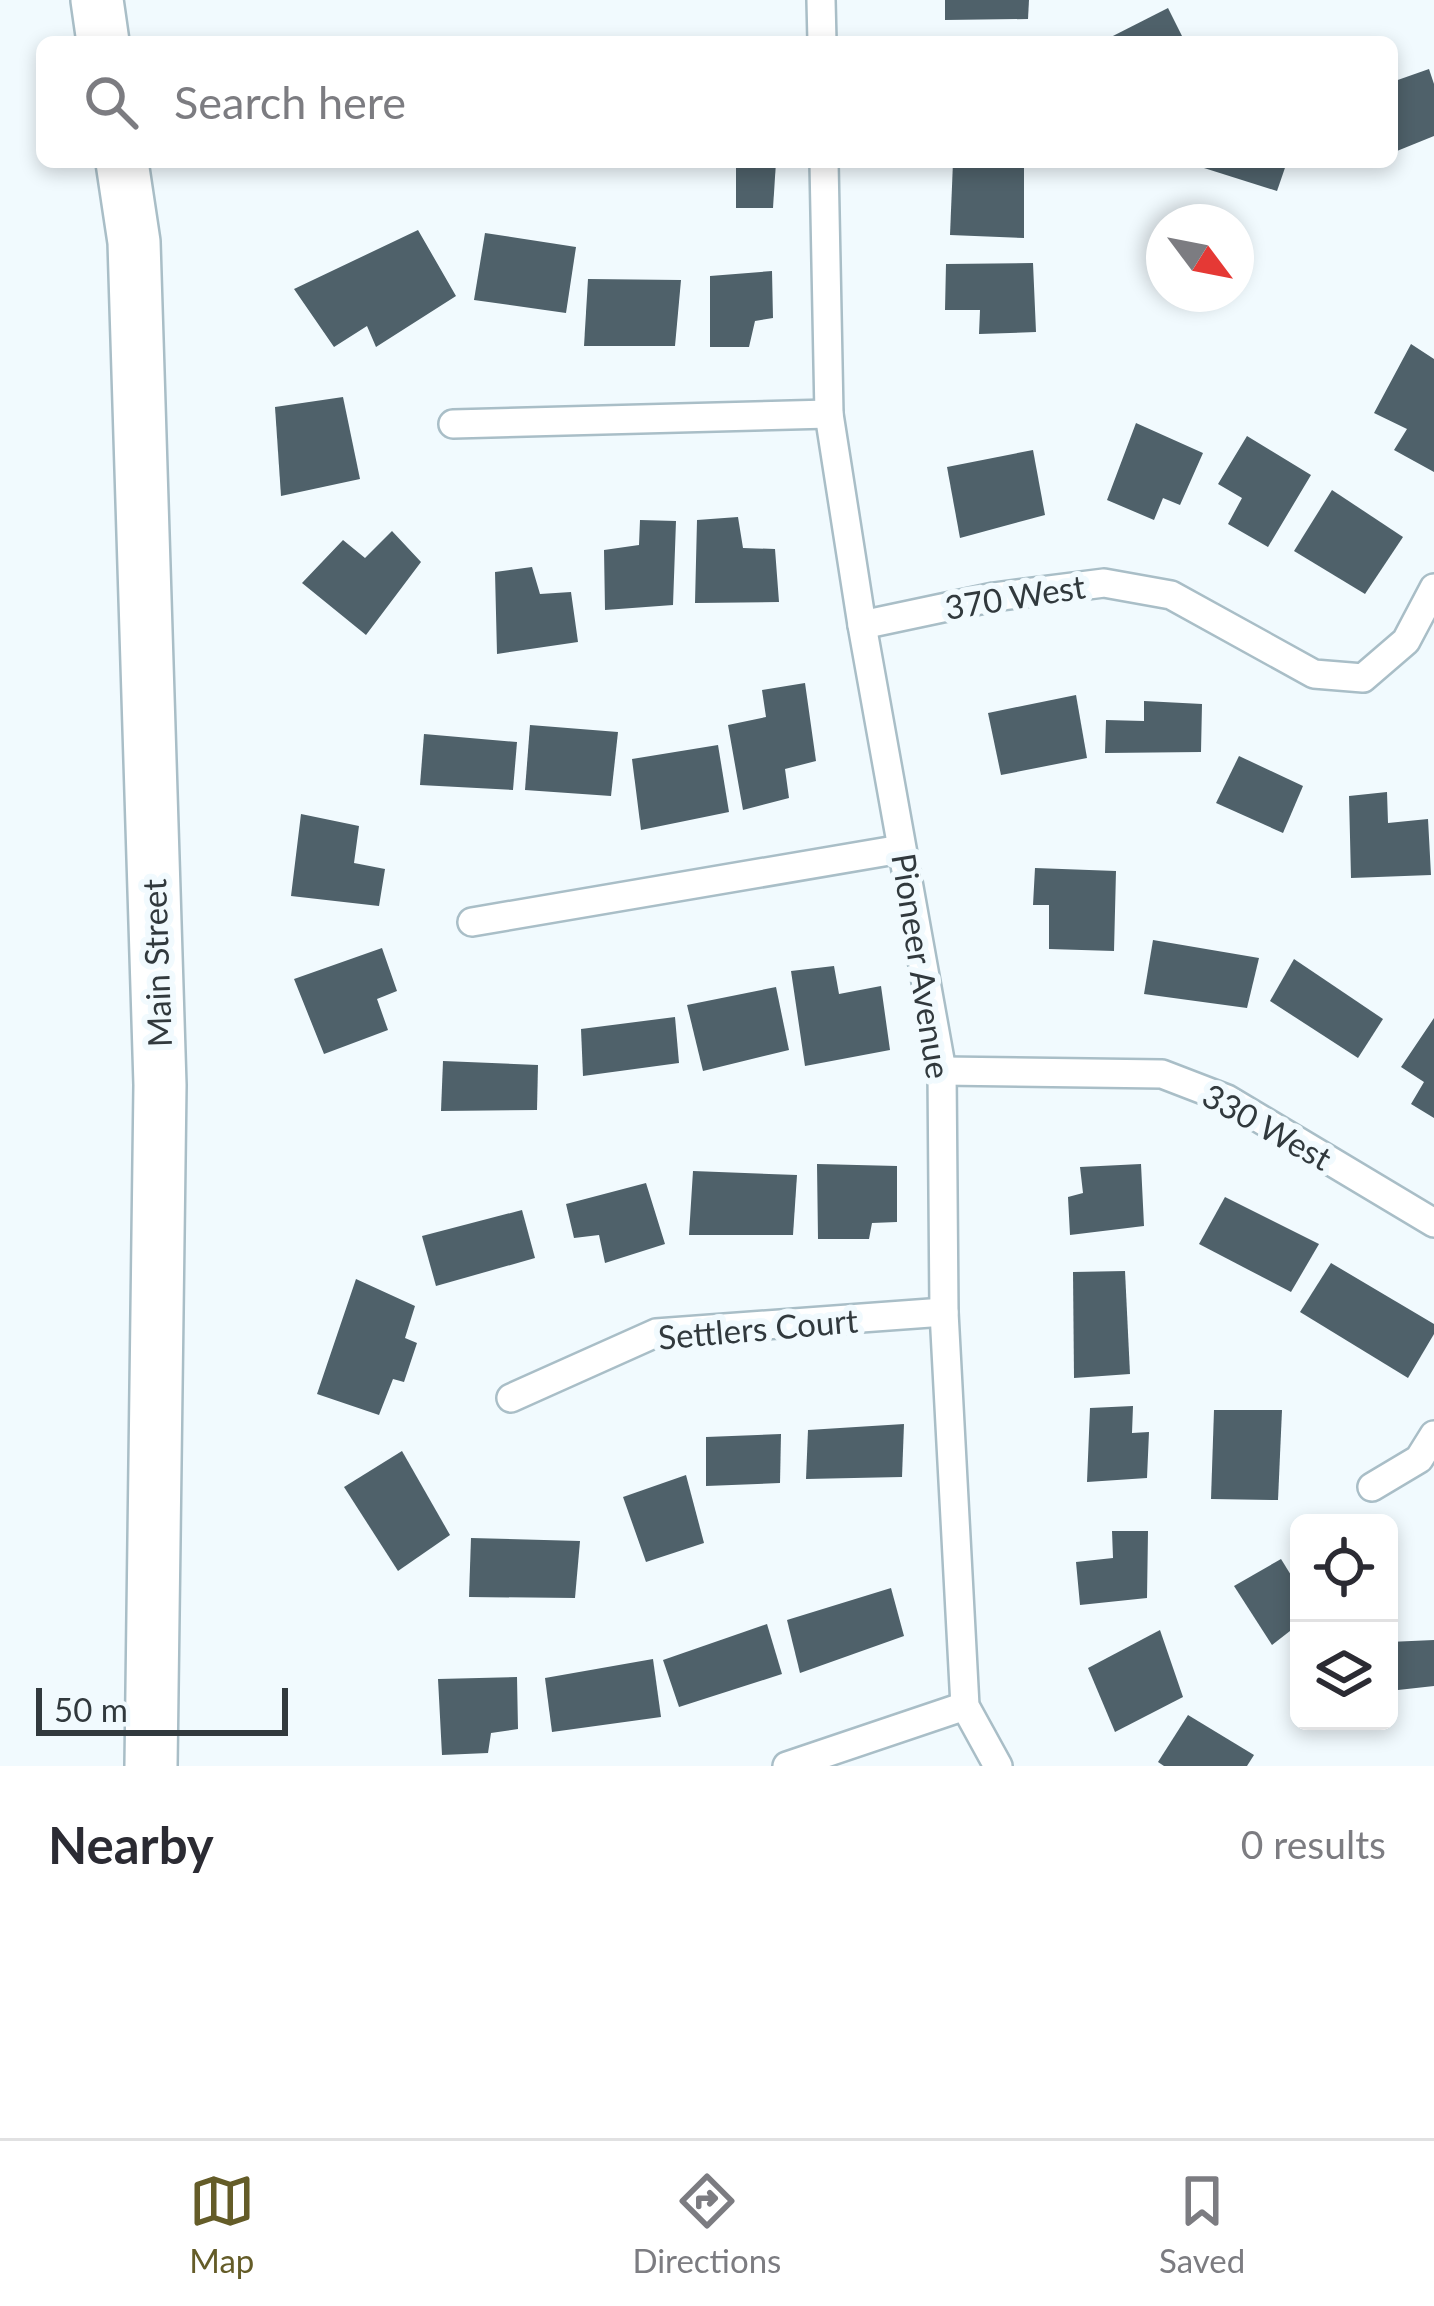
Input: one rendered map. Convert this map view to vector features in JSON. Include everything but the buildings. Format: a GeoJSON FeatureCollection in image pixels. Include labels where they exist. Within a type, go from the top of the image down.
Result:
{"type":"FeatureCollection","features":[{"type":"Feature","properties":{"kind":"highway"},"geometry":{"type":"LineString","coordinates":[[97,0],[103,36]]}},
{"type":"Feature","properties":{"kind":"highway","name":"Main Street"},"geometry":{"type":"LineString","coordinates":[[123,168],[134,242],[160,1085],[152,1766]]}},
{"type":"Feature","properties":{"kind":"street"},"geometry":{"type":"LineString","coordinates":[[821,0],[822,36]]}},
{"type":"Feature","properties":{"kind":"street","name":"Pioneer Avenue"},"geometry":{"type":"LineString","coordinates":[[824,168],[830,414],[862,625],[942,1071],[944,1312],[965,1706],[998,1766]]}},
{"type":"Feature","properties":{"kind":"street"},"geometry":{"type":"LineString","coordinates":[[452,424],[830,414]]}},
{"type":"Feature","properties":{"kind":"street","name":"370 West"},"geometry":{"type":"LineString","coordinates":[[862,625],[994,597],[1104,583],[1171,596],[1314,674],[1363,678],[1406,640],[1434,588]]}},
{"type":"Feature","properties":{"kind":"street"},"geometry":{"type":"LineString","coordinates":[[472,922],[902,849]]}},
{"type":"Feature","properties":{"kind":"street","name":"330 West"},"geometry":{"type":"LineString","coordinates":[[942,1071],[1162,1074],[1227,1099],[1434,1223]]}},
{"type":"Feature","properties":{"kind":"street","name":"Settlers Court"},"geometry":{"type":"LineString","coordinates":[[512,1398],[656,1333],[944,1312]]}},
{"type":"Feature","properties":{"kind":"street"},"geometry":{"type":"LineString","coordinates":[[1372,1487],[1419,1459],[1434,1435]]}},
{"type":"Feature","properties":{"kind":"street"},"geometry":{"type":"LineString","coordinates":[[787,1766],[965,1706]]}}]}
